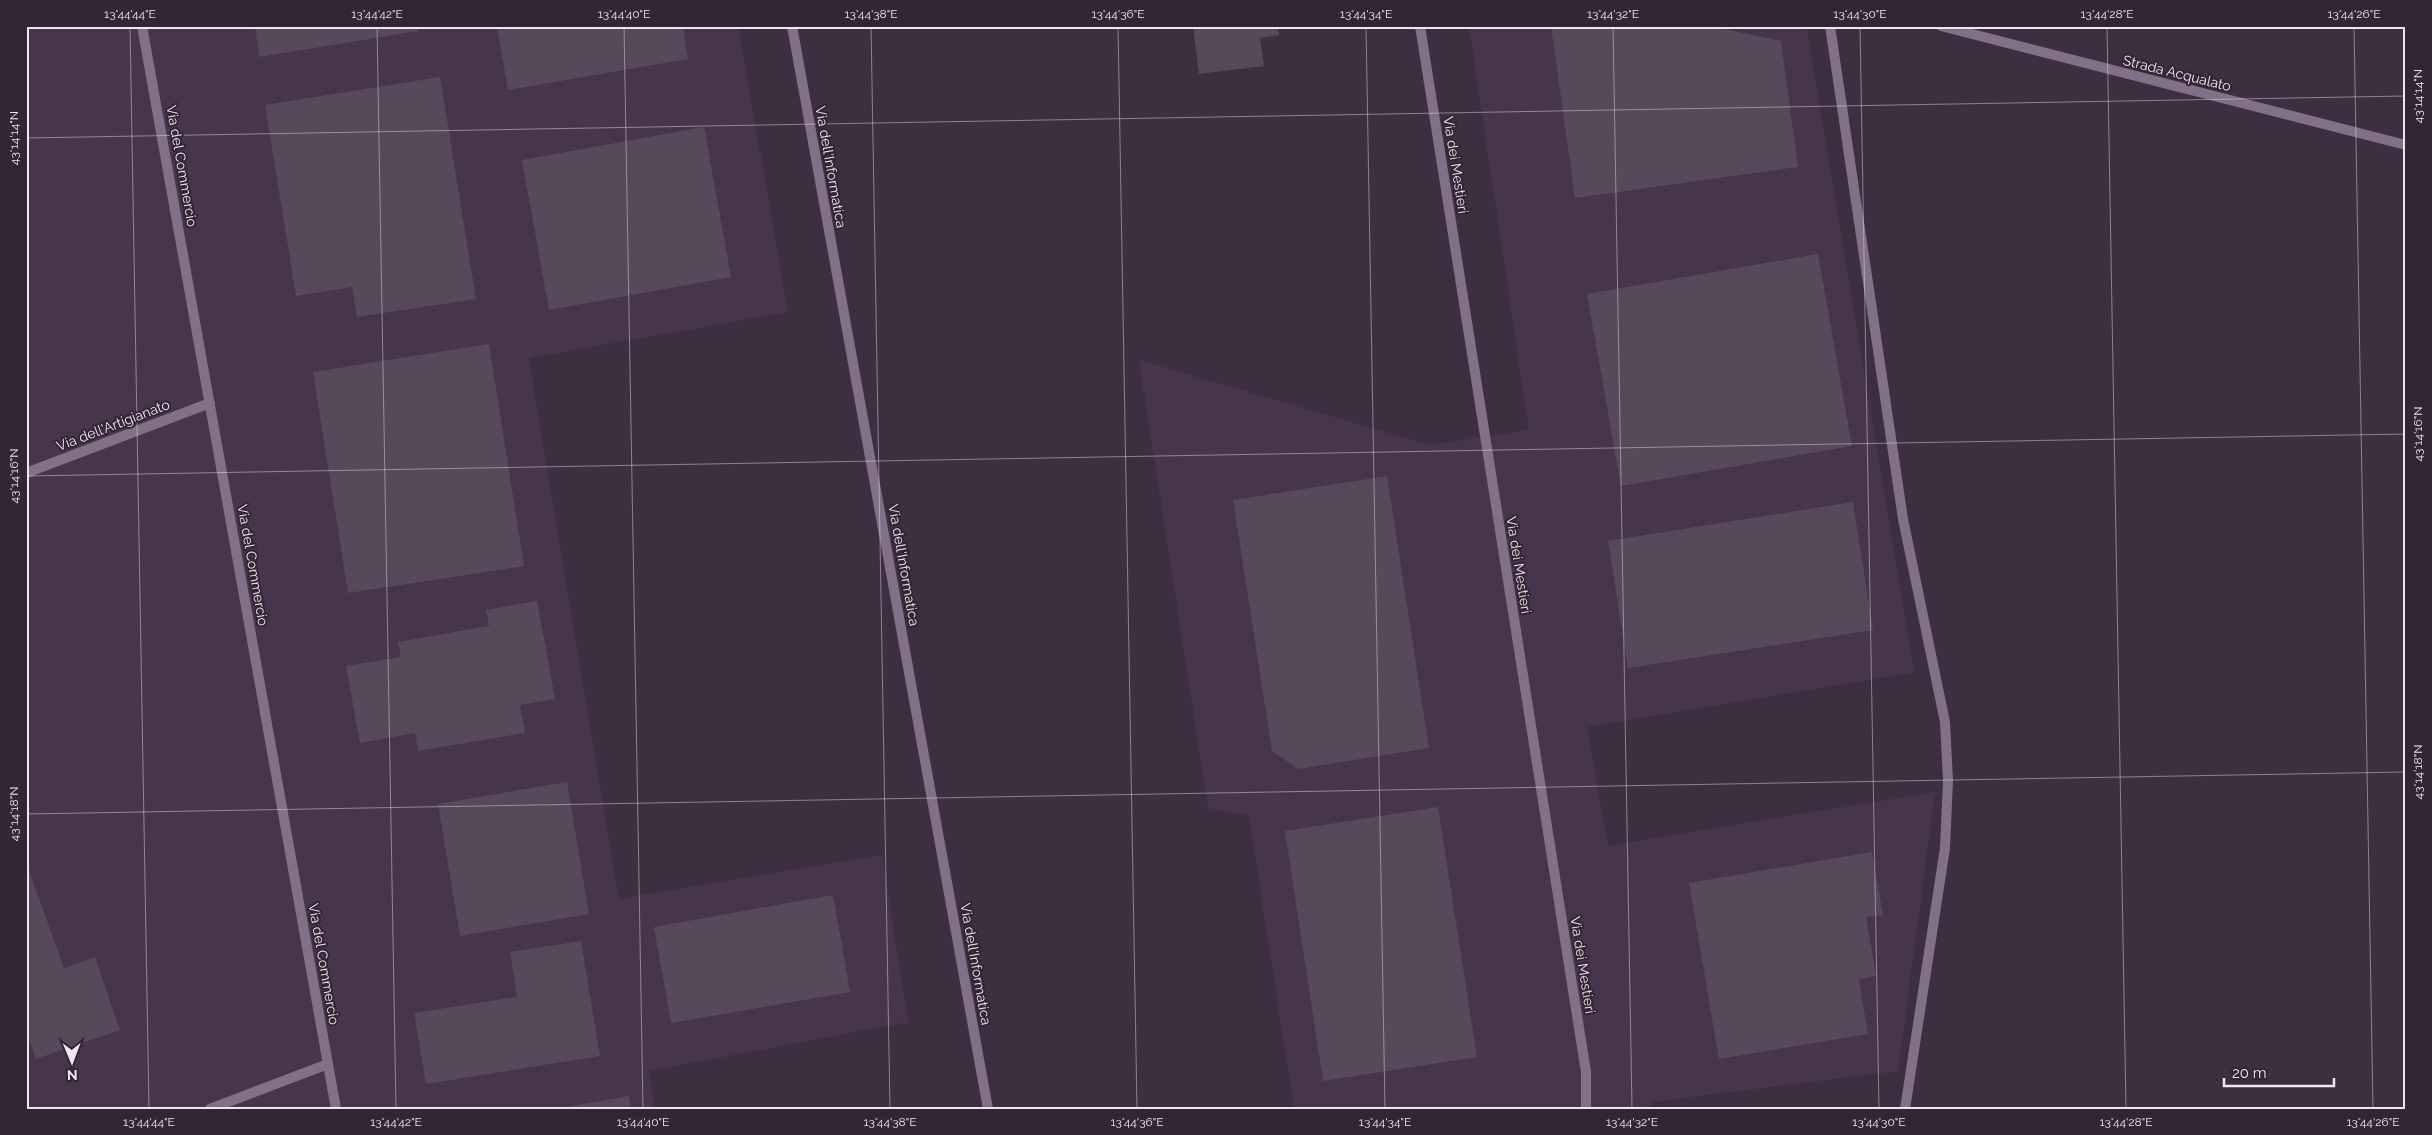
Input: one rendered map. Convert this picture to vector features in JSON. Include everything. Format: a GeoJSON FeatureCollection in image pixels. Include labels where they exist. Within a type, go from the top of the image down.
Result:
{"type":"FeatureCollection","features":[{"type":"Feature","properties":{"kind":"street","name":"Via del Commercio"},"geometry":{"type":"LineString","coordinates":[[142,26],[336,1109]]}},
{"type":"Feature","properties":{"kind":"street","name":"Via dell'Informatica"},"geometry":{"type":"LineString","coordinates":[[792,26],[988,1109]]}},
{"type":"Feature","properties":{"kind":"street","name":"Via dei Mestieri"},"geometry":{"type":"LineString","coordinates":[[1420,26],[1585,1062],[1586,1109]]}},
{"type":"Feature","properties":{"kind":"street"},"geometry":{"type":"LineString","coordinates":[[1830,26],[1903,519],[1945,722],[1948,780],[1946,848],[1905,1109]]}},
{"type":"Feature","properties":{"kind":"street","name":"Strada Acqualato"},"geometry":{"type":"LineString","coordinates":[[1941,26],[2406,145]]}},
{"type":"Feature","properties":{"kind":"street","name":"Via dell'Artigianato"},"geometry":{"type":"LineString","coordinates":[[26,473],[210,403]]}},
{"type":"Feature","properties":{"kind":"street"},"geometry":{"type":"LineString","coordinates":[[210,1109],[328,1064]]}},
{"type":"Feature","properties":{"kind":"shaded area"},"geometry":{"type":"Polygon","coordinates":[[[26,26],[738,26],[788,312],[529,358],[619,899],[882,855],[908,1022],[649,1071],[655,1109],[26,1109],[26,26]]]}},
{"type":"Feature","properties":{"kind":"shaded area"},"geometry":{"type":"Polygon","coordinates":[[[1469,26],[1806,26],[1914,672],[1587,727],[1608,846],[1935,792],[1898,1071],[1652,1102],[1651,1109],[1294,1109],[1249,816],[1208,808],[1139,360],[1430,445],[1529,430],[1469,26]]]}},
{"type":"Feature","properties":{"kind":"building"},"geometry":{"type":"Polygon","coordinates":[[[255,26],[418,26],[418,31],[259,57],[255,26]]]}},
{"type":"Feature","properties":{"kind":"building"},"geometry":{"type":"Polygon","coordinates":[[[497,26],[683,26],[688,59],[508,90],[497,26]]]}},
{"type":"Feature","properties":{"kind":"building"},"geometry":{"type":"Polygon","coordinates":[[[1193,26],[1278,26],[1279,35],[1260,38],[1264,66],[1199,74],[1193,26]]]}},
{"type":"Feature","properties":{"kind":"building"},"geometry":{"type":"Polygon","coordinates":[[[1551,26],[1710,26],[1781,41],[1798,167],[1575,198],[1551,26]]]}},
{"type":"Feature","properties":{"kind":"building"},"geometry":{"type":"Polygon","coordinates":[[[440,77],[476,299],[357,317],[352,287],[296,296],[265,105],[440,77]]]}},
{"type":"Feature","properties":{"kind":"building"},"geometry":{"type":"Polygon","coordinates":[[[704,127],[731,277],[549,310],[522,160],[704,127]]]}},
{"type":"Feature","properties":{"kind":"building"},"geometry":{"type":"Polygon","coordinates":[[[1818,254],[1852,446],[1621,486],[1587,294],[1818,254]]]}},
{"type":"Feature","properties":{"kind":"building"},"geometry":{"type":"Polygon","coordinates":[[[489,344],[524,566],[348,593],[313,372],[489,344]]]}},
{"type":"Feature","properties":{"kind":"building"},"geometry":{"type":"Polygon","coordinates":[[[1387,476],[1429,748],[1298,769],[1272,751],[1233,500],[1387,476]]]}},
{"type":"Feature","properties":{"kind":"building"},"geometry":{"type":"Polygon","coordinates":[[[1853,502],[1873,630],[1628,668],[1608,541],[1853,502]]]}},
{"type":"Feature","properties":{"kind":"building"},"geometry":{"type":"Polygon","coordinates":[[[537,601],[555,699],[520,705],[525,733],[418,751],[415,733],[360,743],[346,666],[401,657],[398,642],[489,626],[486,610],[537,601]]]}},
{"type":"Feature","properties":{"kind":"building"},"geometry":{"type":"Polygon","coordinates":[[[567,782],[589,914],[460,936],[438,804],[567,782]]]}},
{"type":"Feature","properties":{"kind":"building"},"geometry":{"type":"Polygon","coordinates":[[[1438,807],[1477,1057],[1323,1081],[1285,831],[1438,807]]]}},
{"type":"Feature","properties":{"kind":"building"},"geometry":{"type":"Polygon","coordinates":[[[1872,852],[1883,915],[1866,917],[1876,976],[1859,979],[1868,1034],[1719,1059],[1689,883],[1872,852]]]}},
{"type":"Feature","properties":{"kind":"building"},"geometry":{"type":"Polygon","coordinates":[[[26,862],[64,968],[95,957],[120,1030],[36,1059],[26,1031],[26,862]]]}},
{"type":"Feature","properties":{"kind":"building"},"geometry":{"type":"Polygon","coordinates":[[[833,895],[850,992],[671,1023],[654,927],[833,895]]]}},
{"type":"Feature","properties":{"kind":"building"},"geometry":{"type":"Polygon","coordinates":[[[581,941],[600,1056],[426,1084],[414,1013],[517,997],[510,952],[581,941]]]}},
{"type":"Feature","properties":{"kind":"building"},"geometry":{"type":"Polygon","coordinates":[[[629,1096],[631,1109],[560,1109],[560,1108],[629,1096]]]}}]}
